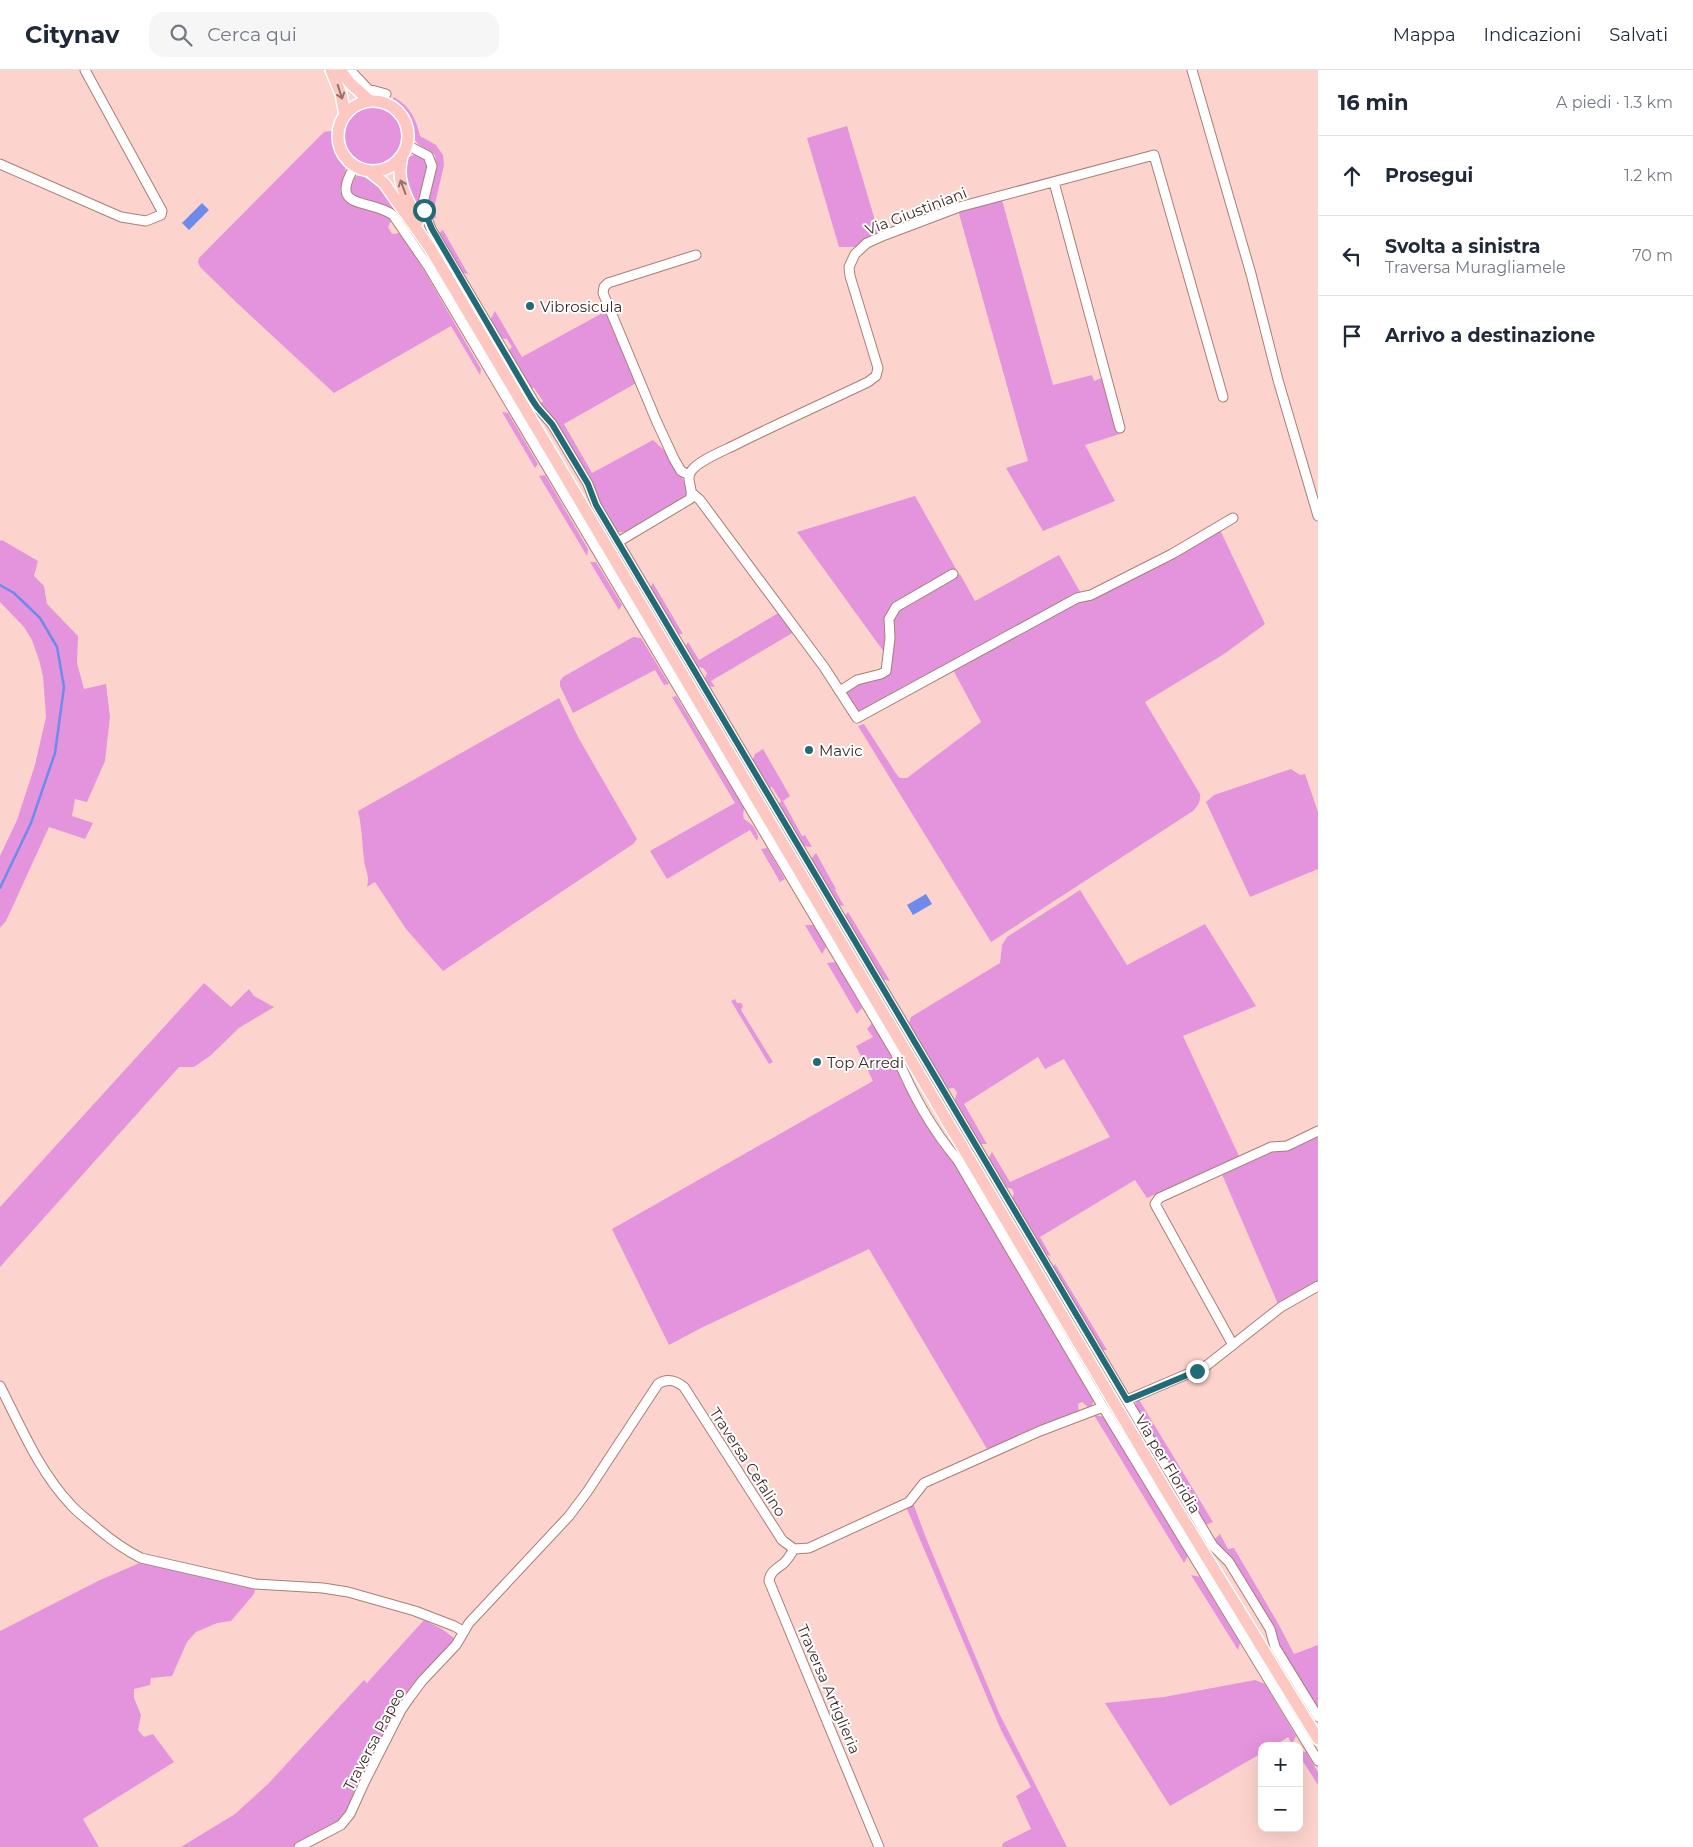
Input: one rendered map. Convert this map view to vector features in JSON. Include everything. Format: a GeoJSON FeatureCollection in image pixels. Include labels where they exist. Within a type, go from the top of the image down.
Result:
{"type":"FeatureCollection","features":[{"type":"Feature","properties":{"kind":"main road"},"geometry":{"type":"LineString","coordinates":[[331,70],[341,94],[345,115]]}},
{"type":"Feature","properties":{"kind":"main road"},"geometry":{"type":"LineString","coordinates":[[340,70],[350,83],[370,101]]}},
{"type":"Feature","properties":{"kind":"main road"},"geometry":{"type":"LineString","coordinates":[[370,101],[381,102],[392,107],[400,114],[407,129],[405,151],[398,170],[401,184],[430,248],[384,183],[369,171],[355,166],[346,159],[340,149],[338,137],[340,125],[345,115],[356,106],[370,101]]}},
{"type":"Feature","properties":{"kind":"main road"},"geometry":{"type":"LineString","coordinates":[[369,171],[388,168],[405,151]]}},
{"type":"Feature","properties":{"kind":"main road","name":"Via per Floridia"},"geometry":{"type":"LineString","coordinates":[[430,248],[1168,1494],[1318,1738]]}},
{"type":"Feature","properties":{"kind":"street"},"geometry":{"type":"LineString","coordinates":[[0,164],[122,217],[146,221],[162,215],[162,211],[85,70]]}},
{"type":"Feature","properties":{"kind":"street"},"geometry":{"type":"LineString","coordinates":[[350,70],[368,89],[386,94]]}},
{"type":"Feature","properties":{"kind":"street"},"geometry":{"type":"LineString","coordinates":[[1192,70],[1251,274],[1278,380],[1318,516]]}},
{"type":"Feature","properties":{"kind":"street"},"geometry":{"type":"LineString","coordinates":[[405,151],[428,156],[432,166],[423,203],[432,229],[537,407],[552,424],[588,484],[596,505],[1214,1546],[1229,1562],[1270,1630],[1275,1647],[1318,1717]]}},
{"type":"Feature","properties":{"kind":"street","name":"Via Giustiniani"},"geometry":{"type":"LineString","coordinates":[[689,475],[697,465],[723,451],[868,382],[876,376],[878,368],[850,276],[850,261],[860,248],[885,235],[959,207],[1154,155],[1223,397]]}},
{"type":"Feature","properties":{"kind":"street"},"geometry":{"type":"LineString","coordinates":[[355,166],[345,185],[346,192],[354,202],[386,210],[393,215],[428,266],[896,1054],[907,1082],[941,1140],[957,1159],[1103,1407],[1318,1761]]}},
{"type":"Feature","properties":{"kind":"street"},"geometry":{"type":"LineString","coordinates":[[1054,182],[1120,428]]}},
{"type":"Feature","properties":{"kind":"street"},"geometry":{"type":"LineString","coordinates":[[696,254],[608,283],[604,287],[603,293],[674,459],[680,471],[689,475],[688,481],[692,494],[700,500],[840,691],[857,718],[1077,598],[1091,595],[1172,554],[1233,518]]}},
{"type":"Feature","properties":{"kind":"street"},"geometry":{"type":"LineString","coordinates":[[618,542],[686,503],[692,494]]}},
{"type":"Feature","properties":{"kind":"street"},"geometry":{"type":"LineString","coordinates":[[840,691],[858,680],[886,671],[889,661],[889,619],[891,613],[896,607],[953,574]]}},
{"type":"Feature","properties":{"kind":"street"},"geometry":{"type":"LineString","coordinates":[[1233,1345],[1155,1204],[1159,1198],[1271,1147],[1287,1146],[1318,1131]]}},
{"type":"Feature","properties":{"kind":"street"},"geometry":{"type":"LineString","coordinates":[[1127,1400],[1197,1371],[1217,1359],[1281,1307],[1318,1286]]}},
{"type":"Feature","properties":{"kind":"street","name":"Traversa Cefalino"},"geometry":{"type":"LineString","coordinates":[[463,1631],[569,1516],[587,1492],[658,1384],[663,1380],[677,1381],[684,1387],[782,1540],[794,1549]]}},
{"type":"Feature","properties":{"kind":"street"},"geometry":{"type":"LineString","coordinates":[[0,1386],[32,1450],[58,1490],[72,1506],[114,1542],[129,1552],[141,1558],[255,1584],[323,1588],[348,1592],[415,1611],[463,1631]]}},
{"type":"Feature","properties":{"kind":"street"},"geometry":{"type":"LineString","coordinates":[[794,1549],[809,1548],[909,1502],[924,1483],[1040,1431],[1103,1407]]}},
{"type":"Feature","properties":{"kind":"street","name":"Traversa Artiglieria"},"geometry":{"type":"LineString","coordinates":[[794,1549],[785,1562],[769,1576],[769,1581],[879,1847]]}},
{"type":"Feature","properties":{"kind":"street","name":"Traversa Papeo"},"geometry":{"type":"LineString","coordinates":[[299,1847],[341,1826],[350,1814],[401,1710],[422,1681],[456,1645],[463,1631]]}},
{"type":"Feature","properties":{"kind":"shaded area"},"geometry":{"type":"Polygon","coordinates":[[[394,97],[412,114],[420,136],[436,145],[443,155],[444,165],[435,204],[436,218],[431,219],[428,211],[435,155],[415,140],[412,122],[401,108],[391,101],[394,97]]]}},
{"type":"Feature","properties":{"kind":"shaded area"},"geometry":{"type":"Polygon","coordinates":[[[367,106],[379,106],[390,111],[398,119],[403,130],[401,148],[390,161],[379,166],[367,166],[356,161],[348,153],[343,142],[343,130],[348,119],[356,111],[367,106]]]}},
{"type":"Feature","properties":{"kind":"shaded area"},"geometry":{"type":"Polygon","coordinates":[[[847,126],[879,234],[855,247],[839,247],[807,138],[847,126]]]}},
{"type":"Feature","properties":{"kind":"shaded area"},"geometry":{"type":"Polygon","coordinates":[[[324,132],[334,132],[333,146],[335,152],[345,167],[346,174],[340,191],[344,198],[356,206],[392,219],[388,227],[392,234],[400,233],[425,272],[481,369],[480,375],[451,326],[334,393],[200,267],[199,258],[324,132]]]}},
{"type":"Feature","properties":{"kind":"shaded area"},"geometry":{"type":"Polygon","coordinates":[[[413,155],[418,155],[425,159],[427,171],[419,211],[410,192],[405,173],[406,159],[413,155]]]}},
{"type":"Feature","properties":{"kind":"shaded area"},"geometry":{"type":"Polygon","coordinates":[[[359,175],[377,185],[396,210],[364,200],[353,194],[350,190],[353,178],[359,175]]]}},
{"type":"Feature","properties":{"kind":"shaded area"},"geometry":{"type":"Polygon","coordinates":[[[1002,200],[1053,385],[1092,375],[1094,381],[1104,377],[1120,434],[1085,445],[1115,501],[1043,531],[1006,468],[1028,461],[958,210],[1002,200]]]}},
{"type":"Feature","properties":{"kind":"shaded area"},"geometry":{"type":"Polygon","coordinates":[[[443,230],[468,274],[462,273],[439,233],[443,230]]]}},
{"type":"Feature","properties":{"kind":"shaded area"},"geometry":{"type":"Polygon","coordinates":[[[608,310],[638,382],[564,424],[592,473],[653,440],[668,454],[688,488],[687,498],[632,532],[615,532],[540,404],[543,401],[534,388],[530,388],[508,352],[512,347],[507,339],[500,338],[490,320],[495,311],[522,357],[608,310]]]}},
{"type":"Feature","properties":{"kind":"shaded area"},"geometry":{"type":"Polygon","coordinates":[[[502,412],[508,413],[538,464],[535,468],[502,412]]]}},
{"type":"Feature","properties":{"kind":"shaded area"},"geometry":{"type":"Polygon","coordinates":[[[545,475],[588,549],[587,556],[539,476],[545,475]]]}},
{"type":"Feature","properties":{"kind":"shaded area"},"geometry":{"type":"Polygon","coordinates":[[[915,496],[956,569],[889,609],[886,618],[887,642],[884,652],[797,532],[915,496]]]}},
{"type":"Feature","properties":{"kind":"shaded area"},"geometry":{"type":"Polygon","coordinates":[[[1220,530],[1265,624],[1224,654],[1145,702],[1200,794],[1198,805],[1193,811],[991,942],[858,726],[864,724],[897,775],[900,778],[907,778],[981,722],[952,668],[1078,599],[1220,530]]]}},
{"type":"Feature","properties":{"kind":"shaded area"},"geometry":{"type":"Polygon","coordinates":[[[2,540],[38,561],[34,576],[44,586],[47,604],[78,636],[77,663],[84,689],[106,684],[110,717],[105,761],[87,802],[75,799],[72,816],[93,823],[85,839],[49,827],[6,921],[0,928],[0,856],[17,820],[35,765],[46,717],[43,676],[32,640],[24,627],[0,602],[0,541],[2,540]]]}},
{"type":"Feature","properties":{"kind":"shaded area"},"geometry":{"type":"Polygon","coordinates":[[[1059,555],[1082,595],[858,716],[843,692],[858,682],[882,676],[891,620],[899,608],[960,574],[975,601],[1059,555]]]}},
{"type":"Feature","properties":{"kind":"shaded area"},"geometry":{"type":"Polygon","coordinates":[[[590,562],[596,562],[622,605],[619,610],[590,562]]]}},
{"type":"Feature","properties":{"kind":"shaded area"},"geometry":{"type":"Polygon","coordinates":[[[653,583],[683,634],[678,634],[650,588],[653,583]]]}},
{"type":"Feature","properties":{"kind":"shaded area"},"geometry":{"type":"Polygon","coordinates":[[[780,612],[794,632],[711,681],[715,687],[708,686],[704,680],[707,673],[703,668],[697,667],[685,647],[688,642],[699,660],[780,612]]]}},
{"type":"Feature","properties":{"kind":"shaded area"},"geometry":{"type":"Polygon","coordinates":[[[633,637],[641,638],[669,684],[664,685],[655,670],[573,713],[560,686],[560,681],[563,677],[633,637]]]}},
{"type":"Feature","properties":{"kind":"shaded area"},"geometry":{"type":"Polygon","coordinates":[[[676,696],[744,808],[744,819],[753,826],[758,837],[757,841],[750,830],[667,879],[650,851],[735,803],[672,697],[676,696]]]}},
{"type":"Feature","properties":{"kind":"shaded area"},"geometry":{"type":"Polygon","coordinates":[[[559,698],[578,737],[637,839],[633,844],[443,971],[406,929],[375,882],[367,887],[368,876],[358,811],[559,698]]]}},
{"type":"Feature","properties":{"kind":"shaded area"},"geometry":{"type":"Polygon","coordinates":[[[763,749],[790,796],[783,801],[802,836],[805,835],[812,847],[802,846],[778,805],[781,801],[772,787],[768,789],[752,762],[755,754],[763,749]]]}},
{"type":"Feature","properties":{"kind":"shaded area"},"geometry":{"type":"Polygon","coordinates":[[[1291,769],[1300,775],[1305,774],[1318,812],[1318,869],[1250,897],[1206,802],[1214,795],[1291,769]]]}},
{"type":"Feature","properties":{"kind":"shaded area"},"geometry":{"type":"Polygon","coordinates":[[[767,848],[785,879],[780,882],[761,849],[767,848]]]}},
{"type":"Feature","properties":{"kind":"shaded area"},"geometry":{"type":"Polygon","coordinates":[[[816,853],[844,906],[837,905],[810,860],[816,853]]]}},
{"type":"Feature","properties":{"kind":"shaded area"},"geometry":{"type":"Polygon","coordinates":[[[1080,890],[1127,965],[1205,924],[1256,1006],[1183,1036],[1239,1156],[1147,1198],[1135,1180],[1040,1237],[1051,1256],[1044,1254],[1012,1199],[1014,1193],[1012,1189],[1005,1187],[988,1159],[992,1152],[1010,1182],[1110,1137],[1064,1059],[1045,1069],[1038,1057],[964,1104],[987,1144],[979,1144],[954,1102],[957,1093],[954,1088],[946,1089],[908,1025],[911,1017],[1000,963],[1002,945],[1007,937],[1080,890]]]}},
{"type":"Feature","properties":{"kind":"shaded area"},"geometry":{"type":"Polygon","coordinates":[[[848,912],[890,981],[881,979],[844,917],[848,912]]]}},
{"type":"Feature","properties":{"kind":"shaded area"},"geometry":{"type":"Polygon","coordinates":[[[805,925],[814,925],[826,947],[822,954],[805,925]]]}},
{"type":"Feature","properties":{"kind":"shaded area"},"geometry":{"type":"Polygon","coordinates":[[[836,962],[862,1008],[857,1014],[827,963],[836,962]]]}},
{"type":"Feature","properties":{"kind":"shaded area"},"geometry":{"type":"Polygon","coordinates":[[[204,983],[231,1007],[249,989],[254,996],[274,1007],[239,1028],[210,1056],[194,1067],[179,1067],[0,1267],[0,1207],[204,983]]]}},
{"type":"Feature","properties":{"kind":"shaded area"},"geometry":{"type":"Polygon","coordinates":[[[735,999],[737,1003],[741,1003],[743,1006],[741,1010],[773,1062],[769,1064],[731,1001],[735,999]]]}},
{"type":"Feature","properties":{"kind":"shaded area"},"geometry":{"type":"Polygon","coordinates":[[[872,1023],[894,1059],[902,1082],[939,1145],[954,1162],[1094,1401],[1090,1409],[1082,1402],[1078,1404],[1079,1413],[987,1449],[869,1249],[669,1345],[612,1229],[873,1081],[856,1046],[873,1037],[867,1029],[872,1023]]]}},
{"type":"Feature","properties":{"kind":"shaded area"},"geometry":{"type":"Polygon","coordinates":[[[1318,1134],[1318,1284],[1278,1304],[1221,1172],[1271,1149],[1318,1134]]]}},
{"type":"Feature","properties":{"kind":"shaded area"},"geometry":{"type":"Polygon","coordinates":[[[1055,1264],[1107,1350],[1101,1350],[1053,1268],[1055,1264]]]}},
{"type":"Feature","properties":{"kind":"shaded area"},"geometry":{"type":"Polygon","coordinates":[[[1138,1398],[1213,1522],[1205,1525],[1135,1406],[1138,1398]]]}},
{"type":"Feature","properties":{"kind":"shaded area"},"geometry":{"type":"Polygon","coordinates":[[[1094,1415],[1105,1417],[1188,1556],[1184,1563],[1094,1415]]]}},
{"type":"Feature","properties":{"kind":"shaded area"},"geometry":{"type":"Polygon","coordinates":[[[913,1503],[999,1713],[1067,1847],[1002,1847],[1003,1843],[1031,1829],[1016,1796],[1031,1787],[1001,1730],[907,1509],[913,1503]]]}},
{"type":"Feature","properties":{"kind":"shaded area"},"geometry":{"type":"Polygon","coordinates":[[[1220,1534],[1228,1549],[1234,1548],[1294,1654],[1318,1645],[1318,1710],[1214,1540],[1220,1534]]]}},
{"type":"Feature","properties":{"kind":"shaded area"},"geometry":{"type":"Polygon","coordinates":[[[142,1562],[254,1588],[255,1590],[254,1594],[231,1621],[217,1623],[196,1632],[187,1642],[172,1676],[151,1678],[150,1685],[134,1689],[134,1698],[141,1715],[138,1730],[144,1737],[153,1734],[174,1762],[83,1819],[99,1847],[0,1847],[0,1631],[100,1580],[142,1562]]]}},
{"type":"Feature","properties":{"kind":"shaded area"},"geometry":{"type":"Polygon","coordinates":[[[1191,1575],[1200,1577],[1240,1643],[1238,1650],[1191,1575]]]}},
{"type":"Feature","properties":{"kind":"shaded area"},"geometry":{"type":"Polygon","coordinates":[[[424,1620],[442,1629],[454,1638],[453,1645],[424,1675],[339,1823],[292,1847],[181,1847],[235,1814],[268,1784],[364,1680],[367,1683],[424,1620]]]}},
{"type":"Feature","properties":{"kind":"shaded area"},"geometry":{"type":"Polygon","coordinates":[[[1255,1680],[1265,1684],[1296,1736],[1293,1742],[1291,1742],[1288,1737],[1280,1742],[1258,1742],[1258,1755],[1170,1806],[1105,1703],[1164,1697],[1255,1680]]]}},
{"type":"Feature","properties":{"kind":"shaded area"},"geometry":{"type":"Polygon","coordinates":[[[1303,1752],[1306,1752],[1318,1772],[1318,1785],[1303,1761],[1303,1752]]]}},
{"type":"Feature","properties":{"kind":"water"},"geometry":{"type":"Polygon","coordinates":[[[202,203],[209,210],[189,230],[182,223],[202,203]]]}},
{"type":"Feature","properties":{"kind":"water"},"geometry":{"type":"Polygon","coordinates":[[[926,894],[932,904],[913,915],[907,905],[926,894]]]}},
{"type":"Feature","properties":{"kind":"waterway"},"geometry":{"type":"LineString","coordinates":[[0,585],[14,593],[40,618],[57,647],[64,687],[55,753],[31,823],[0,888]]}},
{"type":"Feature","properties":{"kind":"place","name":"Vibrosicula"},"geometry":{"type":"Point","coordinates":[530,306]}},
{"type":"Feature","properties":{"kind":"place","name":"Mavic"},"geometry":{"type":"Point","coordinates":[809,750]}},
{"type":"Feature","properties":{"kind":"place","name":"Top Arredi"},"geometry":{"type":"Point","coordinates":[817,1062]}},
{"type":"Feature","properties":{"kind":"route"},"geometry":{"type":"LineString","coordinates":[[424,210],[432,229],[531,398],[552,424],[588,484],[596,505],[1127,1400],[1197,1371]]}}]}
